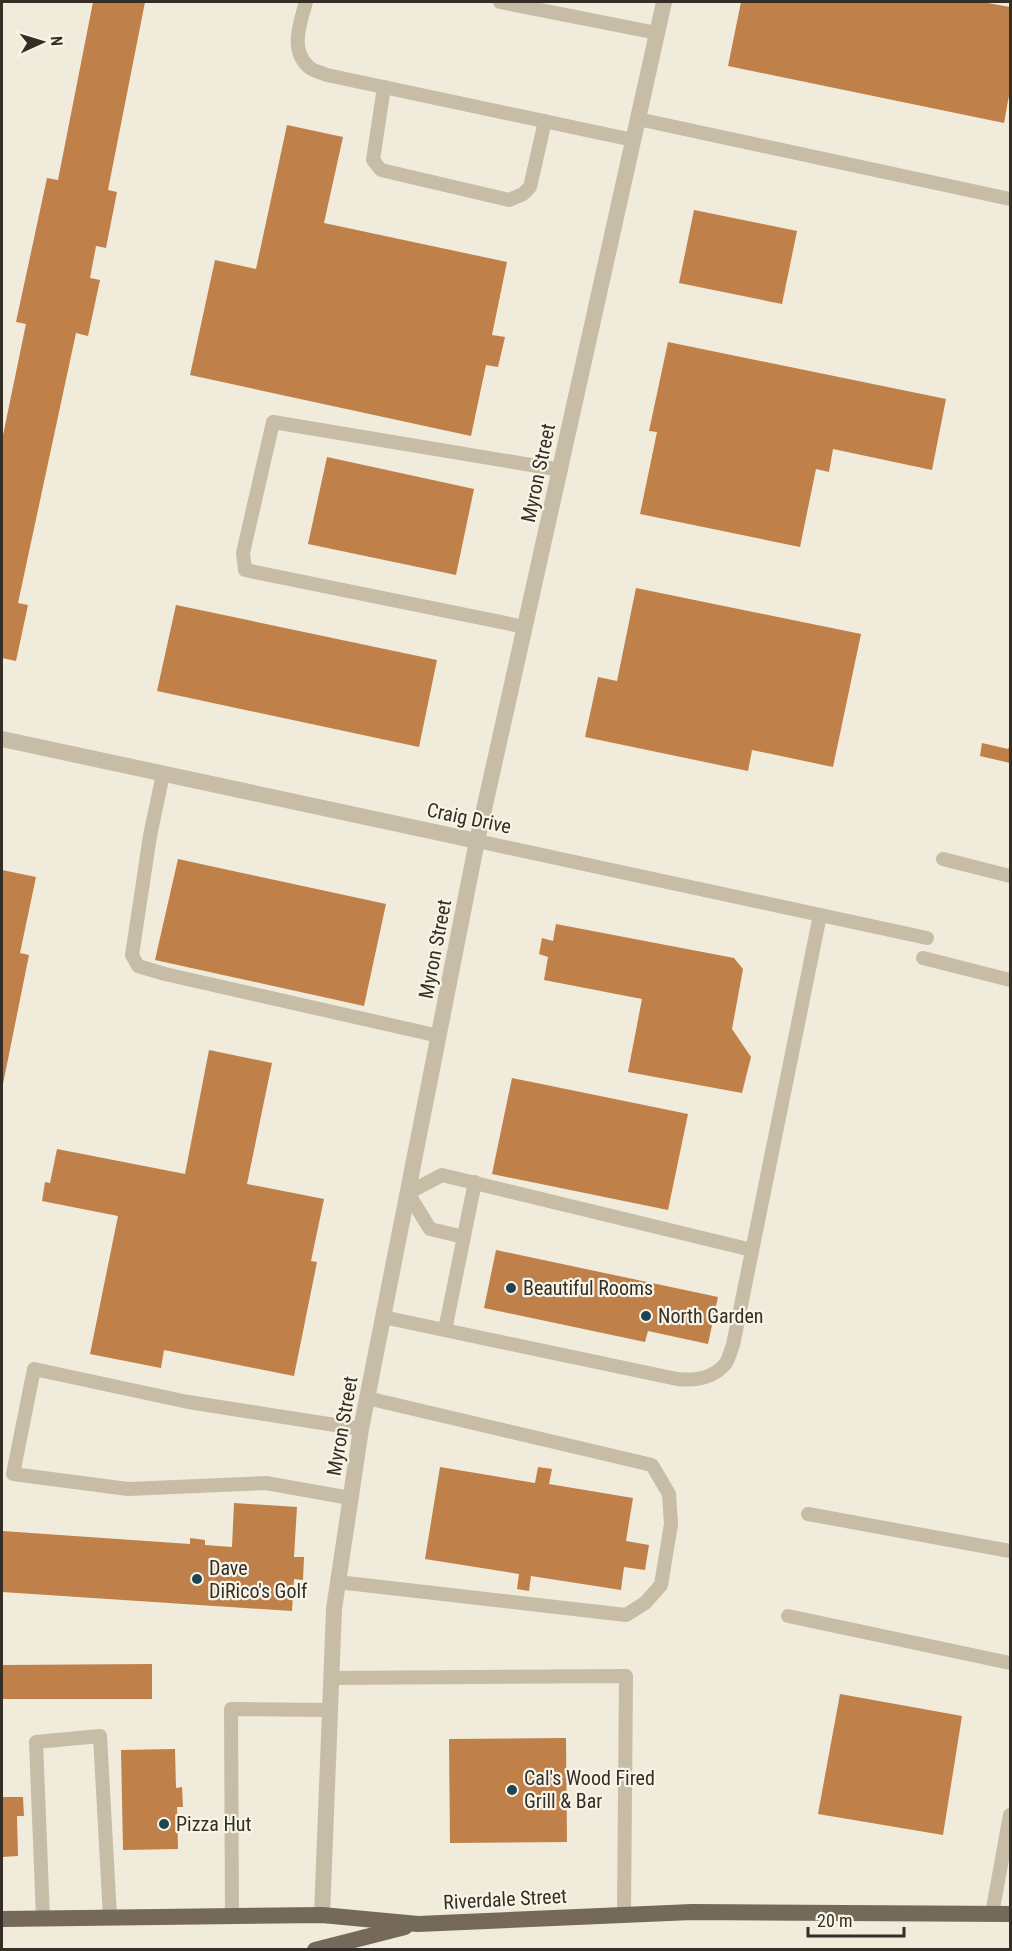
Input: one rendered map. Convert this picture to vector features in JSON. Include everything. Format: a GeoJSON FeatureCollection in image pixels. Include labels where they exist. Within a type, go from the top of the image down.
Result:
{"type":"FeatureCollection","features":[{"type":"Feature","properties":{"kind":"main road","name":"Riverdale Street"},"geometry":{"type":"LineString","coordinates":[[2,1919],[322,1915],[418,1924],[693,1912],[1011,1914]]}},
{"type":"Feature","properties":{"kind":"main road"},"geometry":{"type":"LineString","coordinates":[[315,1950],[418,1924]]}},
{"type":"Feature","properties":{"kind":"street","name":"Myron Street"},"geometry":{"type":"LineString","coordinates":[[322,1915],[334,1609],[361,1429],[477,841],[664,2]]}},
{"type":"Feature","properties":{"kind":"street","name":"Craig Drive"},"geometry":{"type":"LineString","coordinates":[[2,739],[477,841]]}},
{"type":"Feature","properties":{"kind":"lane"},"geometry":{"type":"LineString","coordinates":[[306,2],[296,40],[300,56],[310,68],[327,75],[633,140]]}},
{"type":"Feature","properties":{"kind":"lane"},"geometry":{"type":"LineString","coordinates":[[500,2],[657,33]]}},
{"type":"Feature","properties":{"kind":"lane"},"geometry":{"type":"LineString","coordinates":[[384,87],[373,160],[381,170],[509,200],[523,194],[530,187],[545,121]]}},
{"type":"Feature","properties":{"kind":"lane"},"geometry":{"type":"LineString","coordinates":[[638,119],[1011,199]]}},
{"type":"Feature","properties":{"kind":"lane"},"geometry":{"type":"LineString","coordinates":[[525,627],[245,570],[243,553],[273,422],[561,470]]}},
{"type":"Feature","properties":{"kind":"lane"},"geometry":{"type":"LineString","coordinates":[[162,774],[132,955],[138,966],[439,1036]]}},
{"type":"Feature","properties":{"kind":"lane","name":"Craig Drive"},"geometry":{"type":"LineString","coordinates":[[477,841],[927,938]]}},
{"type":"Feature","properties":{"kind":"lane"},"geometry":{"type":"LineString","coordinates":[[943,860],[1011,876]]}},
{"type":"Feature","properties":{"kind":"lane"},"geometry":{"type":"LineString","coordinates":[[383,1317],[693,1381],[711,1375],[726,1363],[733,1345],[820,915]]}},
{"type":"Feature","properties":{"kind":"lane"},"geometry":{"type":"LineString","coordinates":[[923,958],[1011,980]]}},
{"type":"Feature","properties":{"kind":"lane"},"geometry":{"type":"LineString","coordinates":[[464,1237],[430,1229],[408,1193],[442,1175],[752,1250]]}},
{"type":"Feature","properties":{"kind":"lane"},"geometry":{"type":"LineString","coordinates":[[445,1330],[475,1182]]}},
{"type":"Feature","properties":{"kind":"lane"},"geometry":{"type":"LineString","coordinates":[[350,1498],[266,1483],[128,1489],[13,1474],[34,1369],[188,1402],[361,1429]]}},
{"type":"Feature","properties":{"kind":"lane"},"geometry":{"type":"LineString","coordinates":[[338,1582],[626,1615],[645,1603],[660,1585],[671,1524],[669,1494],[652,1465],[367,1398]]}},
{"type":"Feature","properties":{"kind":"lane"},"geometry":{"type":"LineString","coordinates":[[808,1514],[1011,1551]]}},
{"type":"Feature","properties":{"kind":"lane"},"geometry":{"type":"LineString","coordinates":[[788,1616],[1011,1663]]}},
{"type":"Feature","properties":{"kind":"lane"},"geometry":{"type":"LineString","coordinates":[[331,1678],[626,1676],[624,1915]]}},
{"type":"Feature","properties":{"kind":"lane"},"geometry":{"type":"LineString","coordinates":[[232,1916],[231,1710],[330,1710]]}},
{"type":"Feature","properties":{"kind":"lane"},"geometry":{"type":"LineString","coordinates":[[43,1918],[36,1742],[99,1736],[110,1917]]}},
{"type":"Feature","properties":{"kind":"lane"},"geometry":{"type":"LineString","coordinates":[[992,1914],[1011,1815]]}},
{"type":"Feature","properties":{"kind":"building"},"geometry":{"type":"Polygon","coordinates":[[[93,2],[145,2],[108,190],[117,192],[106,248],[96,246],[90,278],[100,280],[88,336],[76,333],[18,603],[28,605],[16,661],[2,658],[2,440],[26,324],[16,322],[47,178],[58,180],[93,2]]]}},
{"type":"Feature","properties":{"kind":"building"},"geometry":{"type":"Polygon","coordinates":[[[741,2],[982,2],[1010,7],[1010,90],[1004,123],[728,66],[741,2]]]}},
{"type":"Feature","properties":{"kind":"building"},"geometry":{"type":"Polygon","coordinates":[[[287,125],[343,137],[324,223],[507,262],[492,335],[505,337],[498,367],[486,365],[471,436],[190,375],[215,260],[256,269],[287,125]]]}},
{"type":"Feature","properties":{"kind":"building"},"geometry":{"type":"Polygon","coordinates":[[[694,210],[797,231],[782,304],[679,283],[694,210]]]}},
{"type":"Feature","properties":{"kind":"building"},"geometry":{"type":"Polygon","coordinates":[[[668,342],[946,399],[932,470],[833,449],[829,472],[816,469],[800,547],[640,514],[657,432],[649,431],[668,342]]]}},
{"type":"Feature","properties":{"kind":"building"},"geometry":{"type":"Polygon","coordinates":[[[327,457],[474,489],[456,575],[308,544],[327,457]]]}},
{"type":"Feature","properties":{"kind":"building"},"geometry":{"type":"Polygon","coordinates":[[[636,588],[861,634],[833,767],[752,750],[748,771],[585,737],[598,677],[617,681],[636,588]]]}},
{"type":"Feature","properties":{"kind":"building"},"geometry":{"type":"Polygon","coordinates":[[[176,605],[437,660],[419,747],[157,691],[176,605]]]}},
{"type":"Feature","properties":{"kind":"building"},"geometry":{"type":"Polygon","coordinates":[[[982,743],[1008,749],[1010,744],[1010,763],[980,756],[982,743]]]}},
{"type":"Feature","properties":{"kind":"building"},"geometry":{"type":"Polygon","coordinates":[[[178,859],[386,904],[364,1006],[155,960],[178,859]]]}},
{"type":"Feature","properties":{"kind":"building"},"geometry":{"type":"Polygon","coordinates":[[[2,870],[36,877],[20,953],[29,955],[3,1084],[2,870]]]}},
{"type":"Feature","properties":{"kind":"building"},"geometry":{"type":"Polygon","coordinates":[[[556,924],[734,958],[743,969],[732,1029],[751,1057],[742,1093],[628,1072],[642,999],[544,980],[548,957],[539,954],[542,938],[553,941],[556,924]]]}},
{"type":"Feature","properties":{"kind":"building"},"geometry":{"type":"Polygon","coordinates":[[[209,1050],[272,1063],[247,1184],[324,1199],[311,1261],[317,1262],[294,1376],[164,1350],[161,1368],[90,1354],[118,1216],[42,1201],[45,1182],[50,1183],[57,1149],[185,1174],[209,1050]]]}},
{"type":"Feature","properties":{"kind":"building"},"geometry":{"type":"Polygon","coordinates":[[[512,1078],[688,1114],[668,1210],[492,1174],[512,1078]]]}},
{"type":"Feature","properties":{"kind":"building"},"geometry":{"type":"Polygon","coordinates":[[[496,1250],[718,1297],[708,1344],[648,1331],[645,1342],[484,1308],[496,1250]]]}},
{"type":"Feature","properties":{"kind":"building"},"geometry":{"type":"Polygon","coordinates":[[[440,1467],[535,1483],[538,1467],[552,1469],[549,1484],[633,1498],[626,1541],[649,1545],[645,1570],[624,1567],[621,1590],[531,1576],[529,1591],[517,1589],[519,1574],[425,1559],[440,1467]]]}},
{"type":"Feature","properties":{"kind":"building"},"geometry":{"type":"Polygon","coordinates":[[[234,1503],[297,1507],[294,1557],[304,1557],[303,1580],[294,1579],[292,1611],[2,1592],[2,1531],[190,1544],[190,1538],[205,1540],[205,1545],[232,1547],[234,1503]]]}},
{"type":"Feature","properties":{"kind":"building"},"geometry":{"type":"Polygon","coordinates":[[[152,1664],[152,1699],[2,1699],[2,1665],[152,1664]]]}},
{"type":"Feature","properties":{"kind":"building"},"geometry":{"type":"Polygon","coordinates":[[[840,1694],[962,1716],[943,1835],[818,1814],[840,1694]]]}},
{"type":"Feature","properties":{"kind":"building"},"geometry":{"type":"Polygon","coordinates":[[[566,1738],[567,1842],[450,1843],[449,1739],[566,1738]]]}},
{"type":"Feature","properties":{"kind":"building"},"geometry":{"type":"Polygon","coordinates":[[[175,1749],[176,1788],[182,1787],[183,1807],[177,1807],[178,1849],[123,1850],[121,1750],[175,1749]]]}},
{"type":"Feature","properties":{"kind":"building"},"geometry":{"type":"Polygon","coordinates":[[[2,1797],[23,1797],[24,1816],[17,1816],[18,1856],[2,1857],[2,1797]]]}},
{"type":"Feature","properties":{"kind":"place","name":"Beautiful Rooms"},"geometry":{"type":"Point","coordinates":[511,1288]}},
{"type":"Feature","properties":{"kind":"place","name":"North Garden"},"geometry":{"type":"Point","coordinates":[646,1316]}},
{"type":"Feature","properties":{"kind":"place","name":"Dave DiRico's Golf"},"geometry":{"type":"Point","coordinates":[197,1579]}},
{"type":"Feature","properties":{"kind":"place","name":"Cal's Wood Fired Grill & Bar"},"geometry":{"type":"Point","coordinates":[512,1790]}},
{"type":"Feature","properties":{"kind":"place","name":"Pizza Hut"},"geometry":{"type":"Point","coordinates":[164,1824]}}]}
